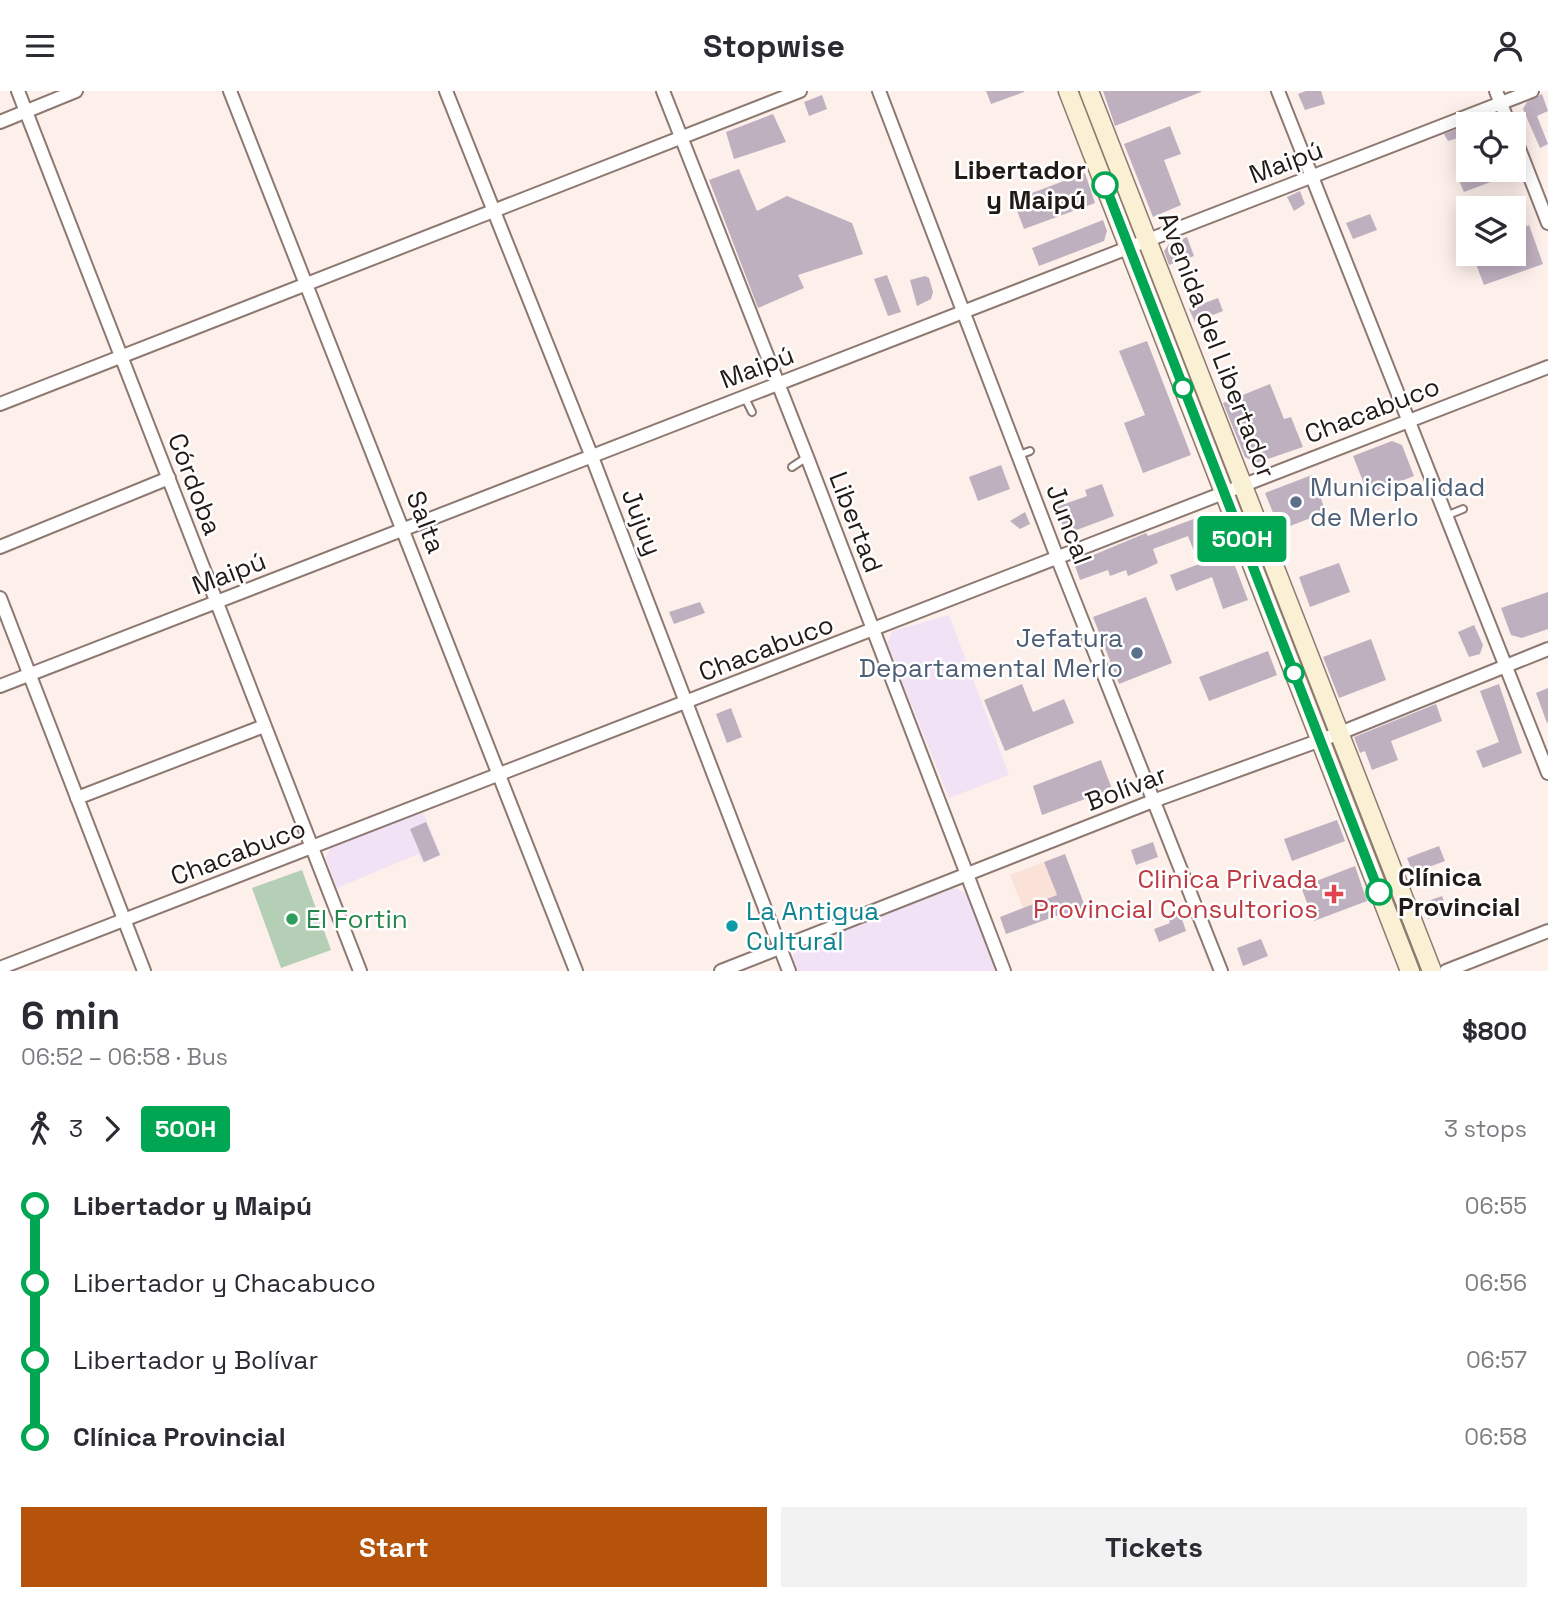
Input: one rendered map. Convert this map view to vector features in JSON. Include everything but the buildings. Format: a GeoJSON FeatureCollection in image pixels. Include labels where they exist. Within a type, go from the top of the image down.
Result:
{"type":"FeatureCollection","features":[{"type":"Feature","properties":{"kind":"main road","name":"Avenida del Libertador"},"geometry":{"type":"LineString","coordinates":[[1068,91],[1410,971]]}},
{"type":"Feature","properties":{"kind":"main road","name":"Avenida del Libertador"},"geometry":{"type":"LineString","coordinates":[[1089,91],[1432,971]]}},
{"type":"Feature","properties":{"kind":"street","name":"Córdoba"},"geometry":{"type":"LineString","coordinates":[[18,91],[360,971]]}},
{"type":"Feature","properties":{"kind":"street"},"geometry":{"type":"LineString","coordinates":[[0,122],[76,91]]}},
{"type":"Feature","properties":{"kind":"street","name":"Salta"},"geometry":{"type":"LineString","coordinates":[[230,91],[405,530],[576,971]]}},
{"type":"Feature","properties":{"kind":"street","name":"Jujuy"},"geometry":{"type":"LineString","coordinates":[[446,91],[592,457],[789,971]]}},
{"type":"Feature","properties":{"kind":"street","name":"Libertad"},"geometry":{"type":"LineString","coordinates":[[663,91],[1004,971]]}},
{"type":"Feature","properties":{"kind":"street"},"geometry":{"type":"LineString","coordinates":[[0,404],[800,91]]}},
{"type":"Feature","properties":{"kind":"street","name":"Juncal"},"geometry":{"type":"LineString","coordinates":[[879,91],[964,311],[1023,449],[1057,557],[1221,971]]}},
{"type":"Feature","properties":{"kind":"street"},"geometry":{"type":"LineString","coordinates":[[1278,91],[1548,773]]}},
{"type":"Feature","properties":{"kind":"street","name":"Maipú"},"geometry":{"type":"LineString","coordinates":[[0,687],[1129,249],[1312,176],[1498,97],[1532,91]]}},
{"type":"Feature","properties":{"kind":"street"},"geometry":{"type":"LineString","coordinates":[[1526,167],[1548,223]]}},
{"type":"Feature","properties":{"kind":"street","name":"Chacabuco"},"geometry":{"type":"LineString","coordinates":[[0,968],[1548,367]]}},
{"type":"Feature","properties":{"kind":"street"},"geometry":{"type":"LineString","coordinates":[[0,547],[169,478]]}},
{"type":"Feature","properties":{"kind":"street"},"geometry":{"type":"LineString","coordinates":[[0,598],[144,971]]}},
{"type":"Feature","properties":{"kind":"street","name":"Bolívar"},"geometry":{"type":"LineString","coordinates":[[722,971],[1153,801],[1340,733],[1548,649]]}},
{"type":"Feature","properties":{"kind":"street"},"geometry":{"type":"LineString","coordinates":[[77,798],[264,726]]}},
{"type":"Feature","properties":{"kind":"street"},"geometry":{"type":"LineString","coordinates":[[1446,971],[1548,931]]}},
{"type":"Feature","properties":{"kind":"lane"},"geometry":{"type":"LineString","coordinates":[[745,397],[752,412]]}},
{"type":"Feature","properties":{"kind":"lane"},"geometry":{"type":"LineString","coordinates":[[792,467],[807,457]]}},
{"type":"Feature","properties":{"kind":"lane"},"geometry":{"type":"LineString","coordinates":[[1445,517],[1463,509]]}},
{"type":"Feature","properties":{"kind":"shaded area"},"geometry":{"type":"Polygon","coordinates":[[[949,615],[1009,775],[949,798],[887,643],[893,631],[949,615]]]}},
{"type":"Feature","properties":{"kind":"shaded area"},"geometry":{"type":"Polygon","coordinates":[[[423,812],[441,855],[423,863],[418,854],[337,888],[326,858],[330,848],[423,812]]]}},
{"type":"Feature","properties":{"kind":"shaded area"},"geometry":{"type":"Polygon","coordinates":[[[1044,862],[1057,895],[1023,908],[1010,875],[1044,862]]]}},
{"type":"Feature","properties":{"kind":"shaded area"},"geometry":{"type":"Polygon","coordinates":[[[954,888],[966,893],[997,971],[796,971],[792,959],[795,949],[954,888]]]}},
{"type":"Feature","properties":{"kind":"green space","name":"El Fortin"},"geometry":{"type":"Polygon","coordinates":[[[302,870],[331,950],[281,968],[252,888],[302,870]]]}},
{"type":"Feature","properties":{"kind":"bus line","name":"500H"},"geometry":{"type":"LineString","coordinates":[[1105,185],[1379,892]]}},
{"type":"Feature","properties":{"kind":"place","name":"Libertador y Maipú"},"geometry":{"type":"Point","coordinates":[1105,185]}},
{"type":"Feature","properties":{"kind":"place","name":"Municipalidad de Merlo"},"geometry":{"type":"Point","coordinates":[1296,502]}},
{"type":"Feature","properties":{"kind":"place","name":"Jefatura Departamental Merlo"},"geometry":{"type":"Point","coordinates":[1137,653]}},
{"type":"Feature","properties":{"kind":"place","name":"Clínica Provincial"},"geometry":{"type":"Point","coordinates":[1379,892]}},
{"type":"Feature","properties":{"kind":"place","name":"Clinica Privada Provincial Consultorios"},"geometry":{"type":"Point","coordinates":[1334,894]}},
{"type":"Feature","properties":{"kind":"place","name":"El Fortin"},"geometry":{"type":"Point","coordinates":[292,919]}},
{"type":"Feature","properties":{"kind":"place","name":"La Antigua Cultural"},"geometry":{"type":"Point","coordinates":[732,926]}}]}
